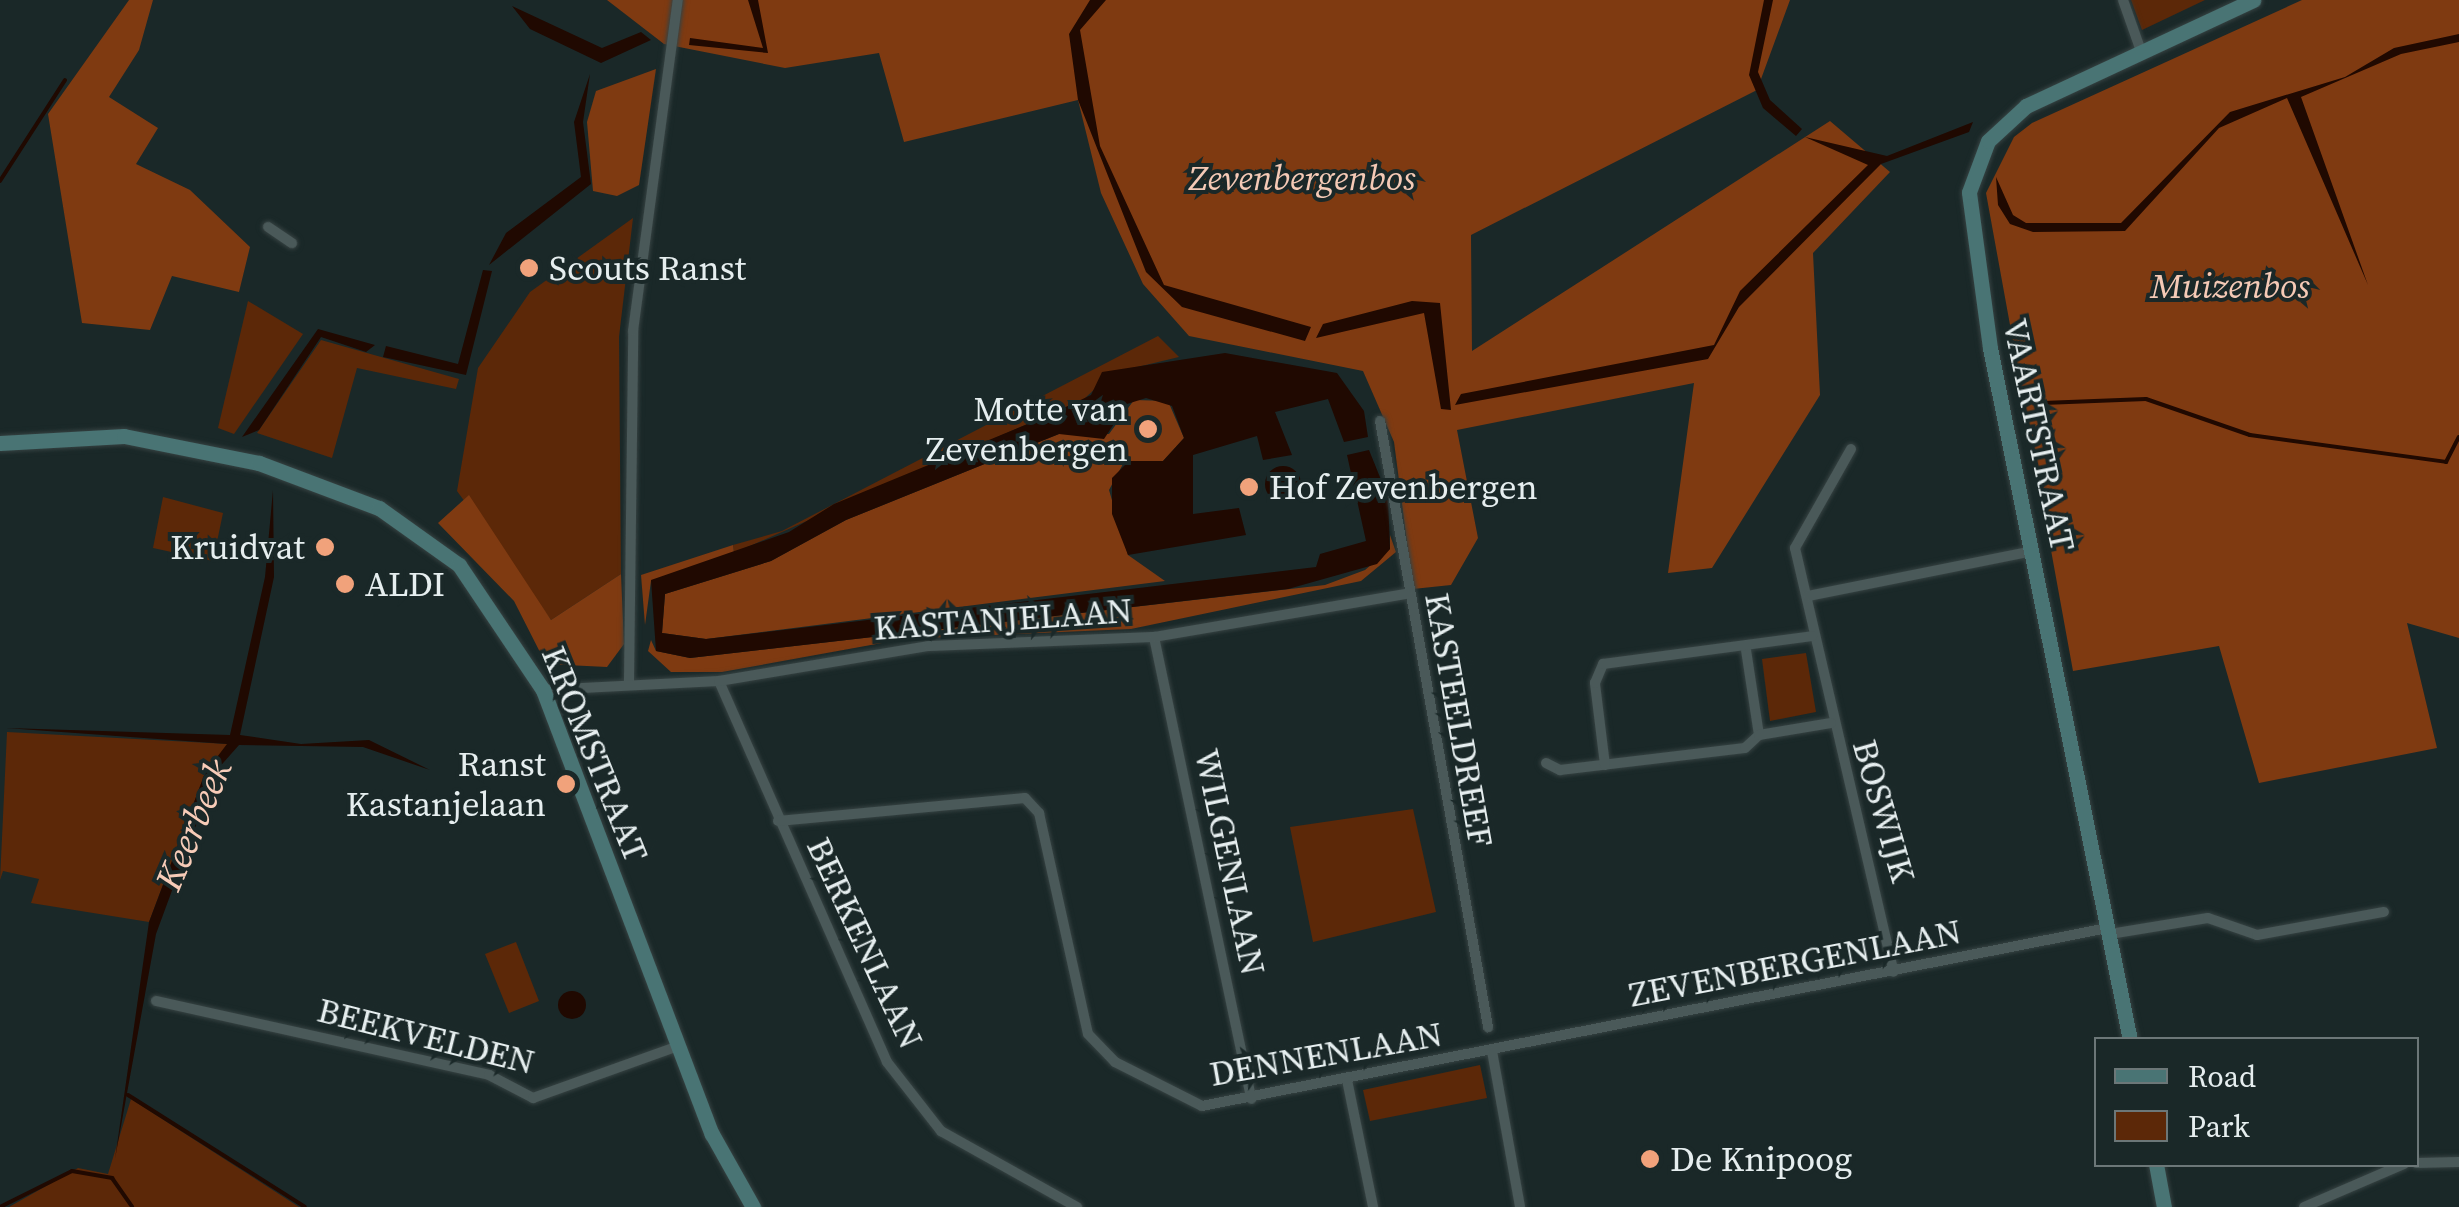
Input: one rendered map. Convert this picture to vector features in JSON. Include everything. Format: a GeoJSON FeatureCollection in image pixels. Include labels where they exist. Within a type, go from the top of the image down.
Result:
{"type":"FeatureCollection","features":[{"type":"Feature","properties":{"kind":"street"},"geometry":{"type":"LineString","coordinates":[[630,680],[633,331],[678,0]]}},
{"type":"Feature","properties":{"kind":"street"},"geometry":{"type":"LineString","coordinates":[[2123,0],[2141,51]]}},
{"type":"Feature","properties":{"kind":"street","name":"VAARTSTRAAT"},"geometry":{"type":"LineString","coordinates":[[2129,1037],[1969,236],[1969,192],[1977,160],[2005,121],[2141,51],[2253,0]]}},
{"type":"Feature","properties":{"kind":"street"},"geometry":{"type":"LineString","coordinates":[[268,227],[292,243]]}},
{"type":"Feature","properties":{"kind":"street","name":"KASTEELDREEF"},"geometry":{"type":"LineString","coordinates":[[1380,421],[1406,594],[1488,1027]]}},
{"type":"Feature","properties":{"kind":"street","name":"KROMSTRAAT"},"geometry":{"type":"LineString","coordinates":[[0,443],[171,442],[380,508],[480,588],[542,690],[678,1046],[753,1207]]}},
{"type":"Feature","properties":{"kind":"street","name":"BOSWIJK"},"geometry":{"type":"LineString","coordinates":[[1851,449],[1797,536],[1812,636],[1844,790],[1866,828],[1894,972]]}},
{"type":"Feature","properties":{"kind":"street"},"geometry":{"type":"LineString","coordinates":[[1808,596],[2032,551]]}},
{"type":"Feature","properties":{"kind":"street","name":"KASTANJELAAN"},"geometry":{"type":"LineString","coordinates":[[542,690],[630,680],[719,681],[929,646],[1154,636],[1406,594]]}},
{"type":"Feature","properties":{"kind":"street","name":"WILGENLAAN"},"geometry":{"type":"LineString","coordinates":[[1154,636],[1250,1099]]}},
{"type":"Feature","properties":{"kind":"street"},"geometry":{"type":"LineString","coordinates":[[1605,765],[1596,670],[1746,650],[1812,636]]}},
{"type":"Feature","properties":{"kind":"street"},"geometry":{"type":"LineString","coordinates":[[1746,650],[1759,735]]}},
{"type":"Feature","properties":{"kind":"street","name":"BERKENLAAN"},"geometry":{"type":"LineString","coordinates":[[719,681],[871,1030],[910,1096],[973,1154],[1076,1207]]}},
{"type":"Feature","properties":{"kind":"street","name":"BOSWIJK"},"geometry":{"type":"LineString","coordinates":[[1546,763],[1605,765],[1746,748],[1759,735],[1831,723]]}},
{"type":"Feature","properties":{"kind":"street","name":"DENNENLAAN"},"geometry":{"type":"LineString","coordinates":[[778,821],[1025,798],[1039,813],[1088,1034],[1114,1062],[1190,1102],[1250,1099],[1492,1052]]}},
{"type":"Feature","properties":{"kind":"street","name":"ZEVENBERGENLAAN"},"geometry":{"type":"LineString","coordinates":[[1492,1052],[2109,931],[2208,918],[2256,935],[2384,912]]}},
{"type":"Feature","properties":{"kind":"street","name":"BEEKVELDEN"},"geometry":{"type":"LineString","coordinates":[[156,1000],[489,1075],[534,1098],[678,1046]]}},
{"type":"Feature","properties":{"kind":"street"},"geometry":{"type":"LineString","coordinates":[[1492,1052],[1520,1207]]}},
{"type":"Feature","properties":{"kind":"street"},"geometry":{"type":"LineString","coordinates":[[1347,1080],[1373,1207]]}},
{"type":"Feature","properties":{"kind":"street"},"geometry":{"type":"LineString","coordinates":[[2419,1163],[2459,1162]]}},
{"type":"Feature","properties":{"kind":"street"},"geometry":{"type":"LineString","coordinates":[[2157,1167],[2164,1207]]}},
{"type":"Feature","properties":{"kind":"street"},"geometry":{"type":"LineString","coordinates":[[2304,1207],[2397,1167]]}},
{"type":"Feature","properties":{"kind":"green space"},"geometry":{"type":"Polygon","coordinates":[[[129,0],[153,0],[139,50],[109,97],[158,128],[136,164],[190,190],[250,247],[239,292],[172,276],[150,330],[82,323],[48,114],[129,0]]]}},
{"type":"Feature","properties":{"kind":"green space","name":"Zevenbergenbos"},"geometry":{"type":"Polygon","coordinates":[[[607,0],[1790,0],[1757,90],[1471,235],[1472,351],[1830,121],[1890,172],[1813,253],[1820,395],[1712,568],[1668,573],[1694,383],[1457,430],[1478,538],[1451,585],[1413,589],[1394,442],[1363,371],[1189,336],[1143,284],[1101,193],[1078,100],[904,142],[879,53],[785,68],[664,44],[607,0]]]}},
{"type":"Feature","properties":{"kind":"green space"},"geometry":{"type":"Polygon","coordinates":[[[2131,0],[2205,0],[2142,30],[2131,0]]]}},
{"type":"Feature","properties":{"kind":"green space","name":"Muizenbos"},"geometry":{"type":"Polygon","coordinates":[[[2302,0],[2459,0],[2459,638],[2407,623],[2437,748],[2259,783],[2219,646],[2073,671],[1986,193],[2014,137],[2032,123],[2302,0]]]}},
{"type":"Feature","properties":{"kind":"green space"},"geometry":{"type":"Polygon","coordinates":[[[656,69],[639,185],[617,196],[593,191],[587,122],[596,91],[656,69]]]}},
{"type":"Feature","properties":{"kind":"green space"},"geometry":{"type":"Polygon","coordinates":[[[633,218],[619,337],[621,574],[551,620],[457,491],[478,368],[530,292],[633,218]]]}},
{"type":"Feature","properties":{"kind":"green space"},"geometry":{"type":"Polygon","coordinates":[[[248,301],[303,334],[234,434],[218,428],[248,301]]]}},
{"type":"Feature","properties":{"kind":"green space"},"geometry":{"type":"Polygon","coordinates":[[[1158,336],[1179,357],[1112,373],[1084,399],[734,553],[733,545],[782,531],[1158,336]]]}},
{"type":"Feature","properties":{"kind":"green space"},"geometry":{"type":"Polygon","coordinates":[[[321,340],[459,379],[456,389],[357,368],[332,458],[257,433],[321,340]]]}},
{"type":"Feature","properties":{"kind":"green space"},"geometry":{"type":"Polygon","coordinates":[[[1134,400],[1168,401],[1184,438],[1163,461],[1123,464],[1109,490],[1128,555],[1165,581],[706,639],[662,633],[665,594],[771,561],[846,520],[1059,434],[1109,434],[1134,400]]]}},
{"type":"Feature","properties":{"kind":"green space"},"geometry":{"type":"Polygon","coordinates":[[[469,495],[551,620],[621,574],[624,644],[607,667],[546,664],[514,601],[438,523],[469,495]]]}},
{"type":"Feature","properties":{"kind":"green space"},"geometry":{"type":"Polygon","coordinates":[[[163,497],[223,513],[213,561],[153,548],[163,497]]]}},
{"type":"Feature","properties":{"kind":"green space"},"geometry":{"type":"Polygon","coordinates":[[[1390,535],[1396,552],[1361,581],[1131,629],[904,639],[722,672],[671,672],[648,651],[651,640],[656,651],[690,658],[1325,585],[1365,570],[1390,549],[1390,535]]]}},
{"type":"Feature","properties":{"kind":"green space"},"geometry":{"type":"Polygon","coordinates":[[[733,545],[734,553],[651,581],[645,625],[641,575],[733,545]]]}},
{"type":"Feature","properties":{"kind":"green space"},"geometry":{"type":"Polygon","coordinates":[[[1806,653],[1816,712],[1770,721],[1762,659],[1806,653]]]}},
{"type":"Feature","properties":{"kind":"green space"},"geometry":{"type":"Polygon","coordinates":[[[7,732],[228,744],[205,773],[149,922],[31,903],[39,879],[3,871],[0,880],[7,732]]]}},
{"type":"Feature","properties":{"kind":"green space"},"geometry":{"type":"Polygon","coordinates":[[[1413,809],[1436,912],[1313,942],[1290,827],[1413,809]]]}},
{"type":"Feature","properties":{"kind":"green space"},"geometry":{"type":"Polygon","coordinates":[[[516,942],[539,1001],[509,1013],[485,954],[516,942]]]}},
{"type":"Feature","properties":{"kind":"green space"},"geometry":{"type":"Polygon","coordinates":[[[1480,1065],[1487,1098],[1370,1121],[1363,1090],[1480,1065]]]}},
{"type":"Feature","properties":{"kind":"green space"},"geometry":{"type":"Polygon","coordinates":[[[131,1099],[299,1207],[9,1207],[78,1168],[108,1174],[131,1099]]]}},
{"type":"Feature","properties":{"kind":"water"},"geometry":{"type":"Polygon","coordinates":[[[748,0],[758,0],[768,53],[689,45],[690,38],[763,48],[748,0]]]}},
{"type":"Feature","properties":{"kind":"water"},"geometry":{"type":"Polygon","coordinates":[[[1090,0],[1106,0],[1080,30],[1100,146],[1164,285],[1311,327],[1305,341],[1182,307],[1146,272],[1078,100],[1069,34],[1090,0]]]}},
{"type":"Feature","properties":{"kind":"water"},"geometry":{"type":"Polygon","coordinates":[[[1764,0],[1773,0],[1758,72],[1770,100],[1802,129],[1796,136],[1763,108],[1749,75],[1764,0]]]}},
{"type":"Feature","properties":{"kind":"water"},"geometry":{"type":"Polygon","coordinates":[[[512,6],[602,48],[641,32],[651,40],[601,63],[530,29],[512,6]]]}},
{"type":"Feature","properties":{"kind":"water"},"geometry":{"type":"Polygon","coordinates":[[[2459,34],[2459,42],[2401,54],[2301,97],[2368,285],[2287,98],[2219,128],[2125,231],[2033,232],[2010,224],[1998,205],[1996,177],[2013,215],[2026,223],[2121,223],[2230,112],[2345,77],[2394,48],[2459,34]]]}},
{"type":"Feature","properties":{"kind":"water"},"geometry":{"type":"Polygon","coordinates":[[[590,74],[583,122],[591,184],[489,265],[506,233],[581,177],[574,122],[590,74]]]}},
{"type":"Feature","properties":{"kind":"water"},"geometry":{"type":"Polygon","coordinates":[[[1973,122],[1969,132],[1881,164],[1739,307],[1708,359],[1455,405],[1461,394],[1714,345],[1740,291],[1868,165],[1805,137],[1887,156],[1973,122]]]}},
{"type":"Feature","properties":{"kind":"water"},"geometry":{"type":"Polygon","coordinates":[[[483,270],[492,271],[466,375],[383,357],[386,346],[458,364],[483,270]]]}},
{"type":"Feature","properties":{"kind":"water"},"geometry":{"type":"Polygon","coordinates":[[[1412,301],[1440,303],[1451,410],[1441,409],[1424,313],[1316,338],[1323,324],[1412,301]]]}},
{"type":"Feature","properties":{"kind":"water"},"geometry":{"type":"Polygon","coordinates":[[[318,329],[375,345],[366,352],[321,337],[259,430],[242,437],[318,329]]]}},
{"type":"Feature","properties":{"kind":"water"},"geometry":{"type":"Polygon","coordinates":[[[1225,353],[1337,373],[1364,411],[1368,437],[1344,442],[1328,399],[1275,412],[1292,455],[1263,460],[1257,436],[1193,455],[1193,514],[1239,508],[1246,535],[1128,555],[1112,514],[1112,478],[1129,461],[1163,461],[1184,438],[1172,406],[1146,398],[1127,404],[1104,439],[1059,434],[846,520],[771,561],[665,594],[662,633],[706,639],[1316,567],[1320,554],[1366,541],[1347,455],[1369,450],[1388,497],[1390,549],[1377,564],[1288,589],[690,658],[656,651],[651,580],[789,532],[834,504],[1047,416],[1091,395],[1102,372],[1225,353]]]}},
{"type":"Feature","properties":{"kind":"water"},"geometry":{"type":"Polygon","coordinates":[[[1283,466],[1295,472],[1301,484],[1295,496],[1283,502],[1271,496],[1265,484],[1271,472],[1283,466]]]}},
{"type":"Feature","properties":{"kind":"water","name":"Keerbeek"},"geometry":{"type":"Polygon","coordinates":[[[273,490],[274,577],[240,735],[301,744],[369,740],[430,770],[363,747],[239,745],[216,771],[156,934],[115,1159],[149,922],[205,773],[227,744],[6,728],[230,735],[265,577],[273,490]]]}},
{"type":"Feature","properties":{"kind":"water"},"geometry":{"type":"Polygon","coordinates":[[[572,991],[582,995],[586,1005],[582,1015],[572,1019],[562,1015],[558,1005],[562,995],[572,991]]]}},
{"type":"Feature","properties":{"kind":"waterway"},"geometry":{"type":"LineString","coordinates":[[0,181],[65,80]]}},
{"type":"Feature","properties":{"kind":"waterway"},"geometry":{"type":"LineString","coordinates":[[2043,403],[2146,399],[2250,435],[2446,462],[2459,437]]}},
{"type":"Feature","properties":{"kind":"waterway"},"geometry":{"type":"LineString","coordinates":[[128,1095],[305,1207]]}},
{"type":"Feature","properties":{"kind":"waterway"},"geometry":{"type":"LineString","coordinates":[[0,1207],[72,1171],[112,1178],[132,1207]]}},
{"type":"Feature","properties":{"kind":"place","name":"Scouts Ranst"},"geometry":{"type":"Point","coordinates":[529,268]}},
{"type":"Feature","properties":{"kind":"place","name":"Motte van Zevenbergen"},"geometry":{"type":"Point","coordinates":[1148,429]}},
{"type":"Feature","properties":{"kind":"place","name":"Hof Zevenbergen"},"geometry":{"type":"Point","coordinates":[1249,487]}},
{"type":"Feature","properties":{"kind":"place","name":"Kruidvat"},"geometry":{"type":"Point","coordinates":[325,547]}},
{"type":"Feature","properties":{"kind":"place","name":"ALDI"},"geometry":{"type":"Point","coordinates":[345,584]}},
{"type":"Feature","properties":{"kind":"place","name":"Ranst Kastanjelaan"},"geometry":{"type":"Point","coordinates":[566,784]}},
{"type":"Feature","properties":{"kind":"place","name":"De Knipoog"},"geometry":{"type":"Point","coordinates":[1650,1159]}}]}
